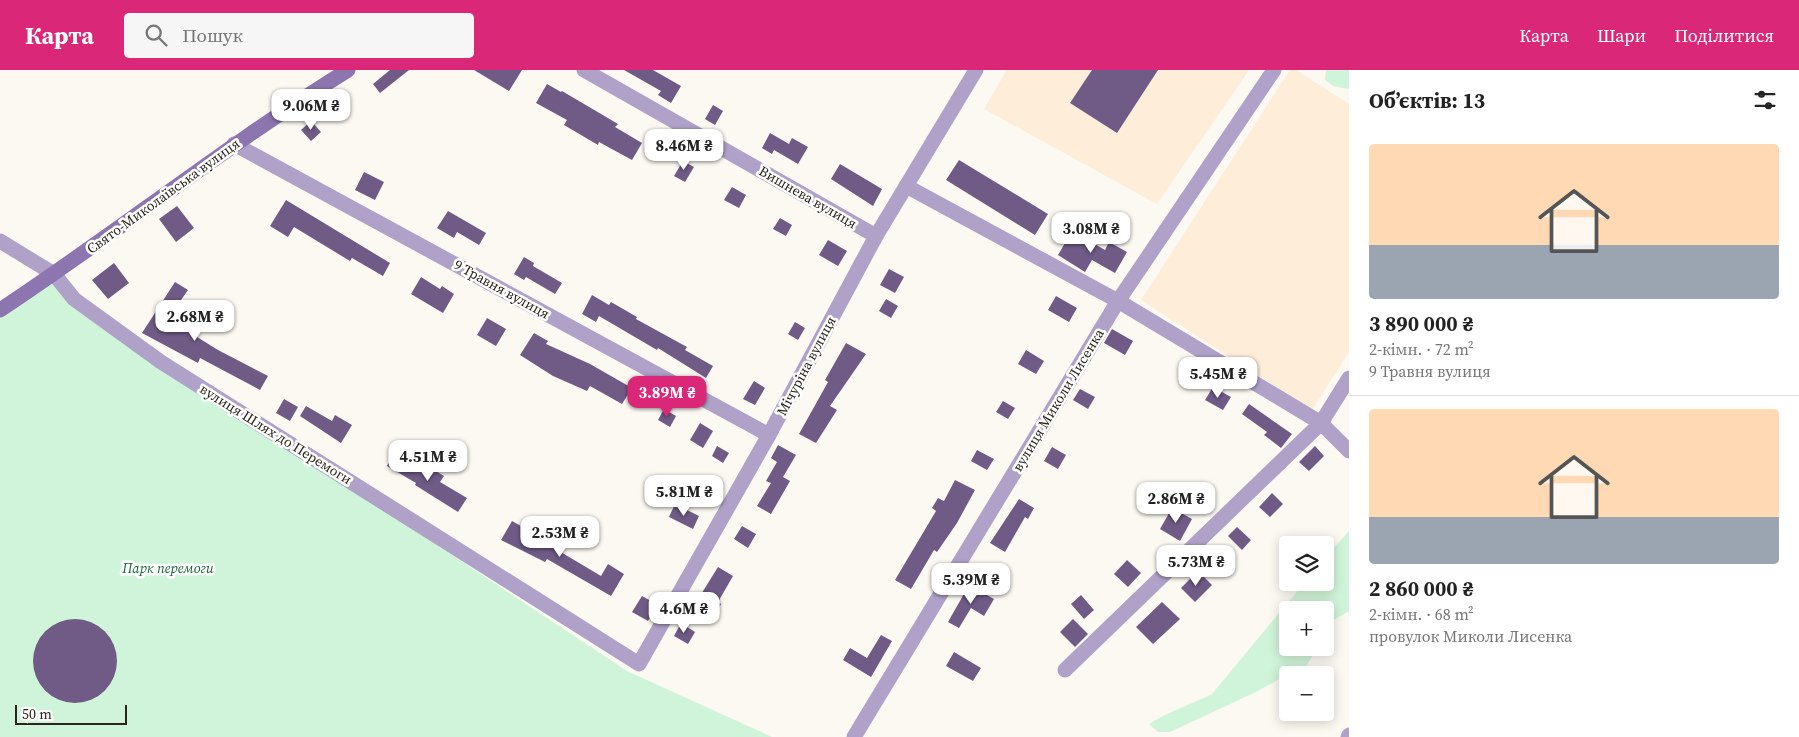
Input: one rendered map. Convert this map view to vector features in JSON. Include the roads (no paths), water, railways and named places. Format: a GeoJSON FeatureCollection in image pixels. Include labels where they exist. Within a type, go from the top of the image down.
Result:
{"type":"FeatureCollection","features":[{"type":"Feature","properties":{"kind":"street","name":"Свято-Миколаївська вулиця"},"geometry":{"type":"LineString","coordinates":[[0,310],[54,274],[234,144],[348,70]]}},
{"type":"Feature","properties":{"kind":"street","name":"Вишнева вулиця"},"geometry":{"type":"LineString","coordinates":[[584,70],[876,236]]}},
{"type":"Feature","properties":{"kind":"street","name":"Мічуріна вулиця"},"geometry":{"type":"LineString","coordinates":[[639,664],[769,435],[876,236],[976,70]]}},
{"type":"Feature","properties":{"kind":"street","name":"вулиця Миколи Лисенка"},"geometry":{"type":"LineString","coordinates":[[854,737],[1118,301],[1274,70]]}},
{"type":"Feature","properties":{"kind":"street","name":"9 Травня вулиця"},"geometry":{"type":"LineString","coordinates":[[234,144],[769,435]]}},
{"type":"Feature","properties":{"kind":"street"},"geometry":{"type":"LineString","coordinates":[[906,186],[1118,301],[1321,423],[1349,451]]}},
{"type":"Feature","properties":{"kind":"street","name":"вулиця Шлях до Перемоги"},"geometry":{"type":"LineString","coordinates":[[0,241],[54,274],[74,299],[161,362],[639,664]]}},
{"type":"Feature","properties":{"kind":"street"},"geometry":{"type":"LineString","coordinates":[[1065,670],[1321,423],[1349,378]]}},
{"type":"Feature","properties":{"kind":"park label","name":"Парк перемоги"},"geometry":{"type":"Point","coordinates":[168,568]}}]}
